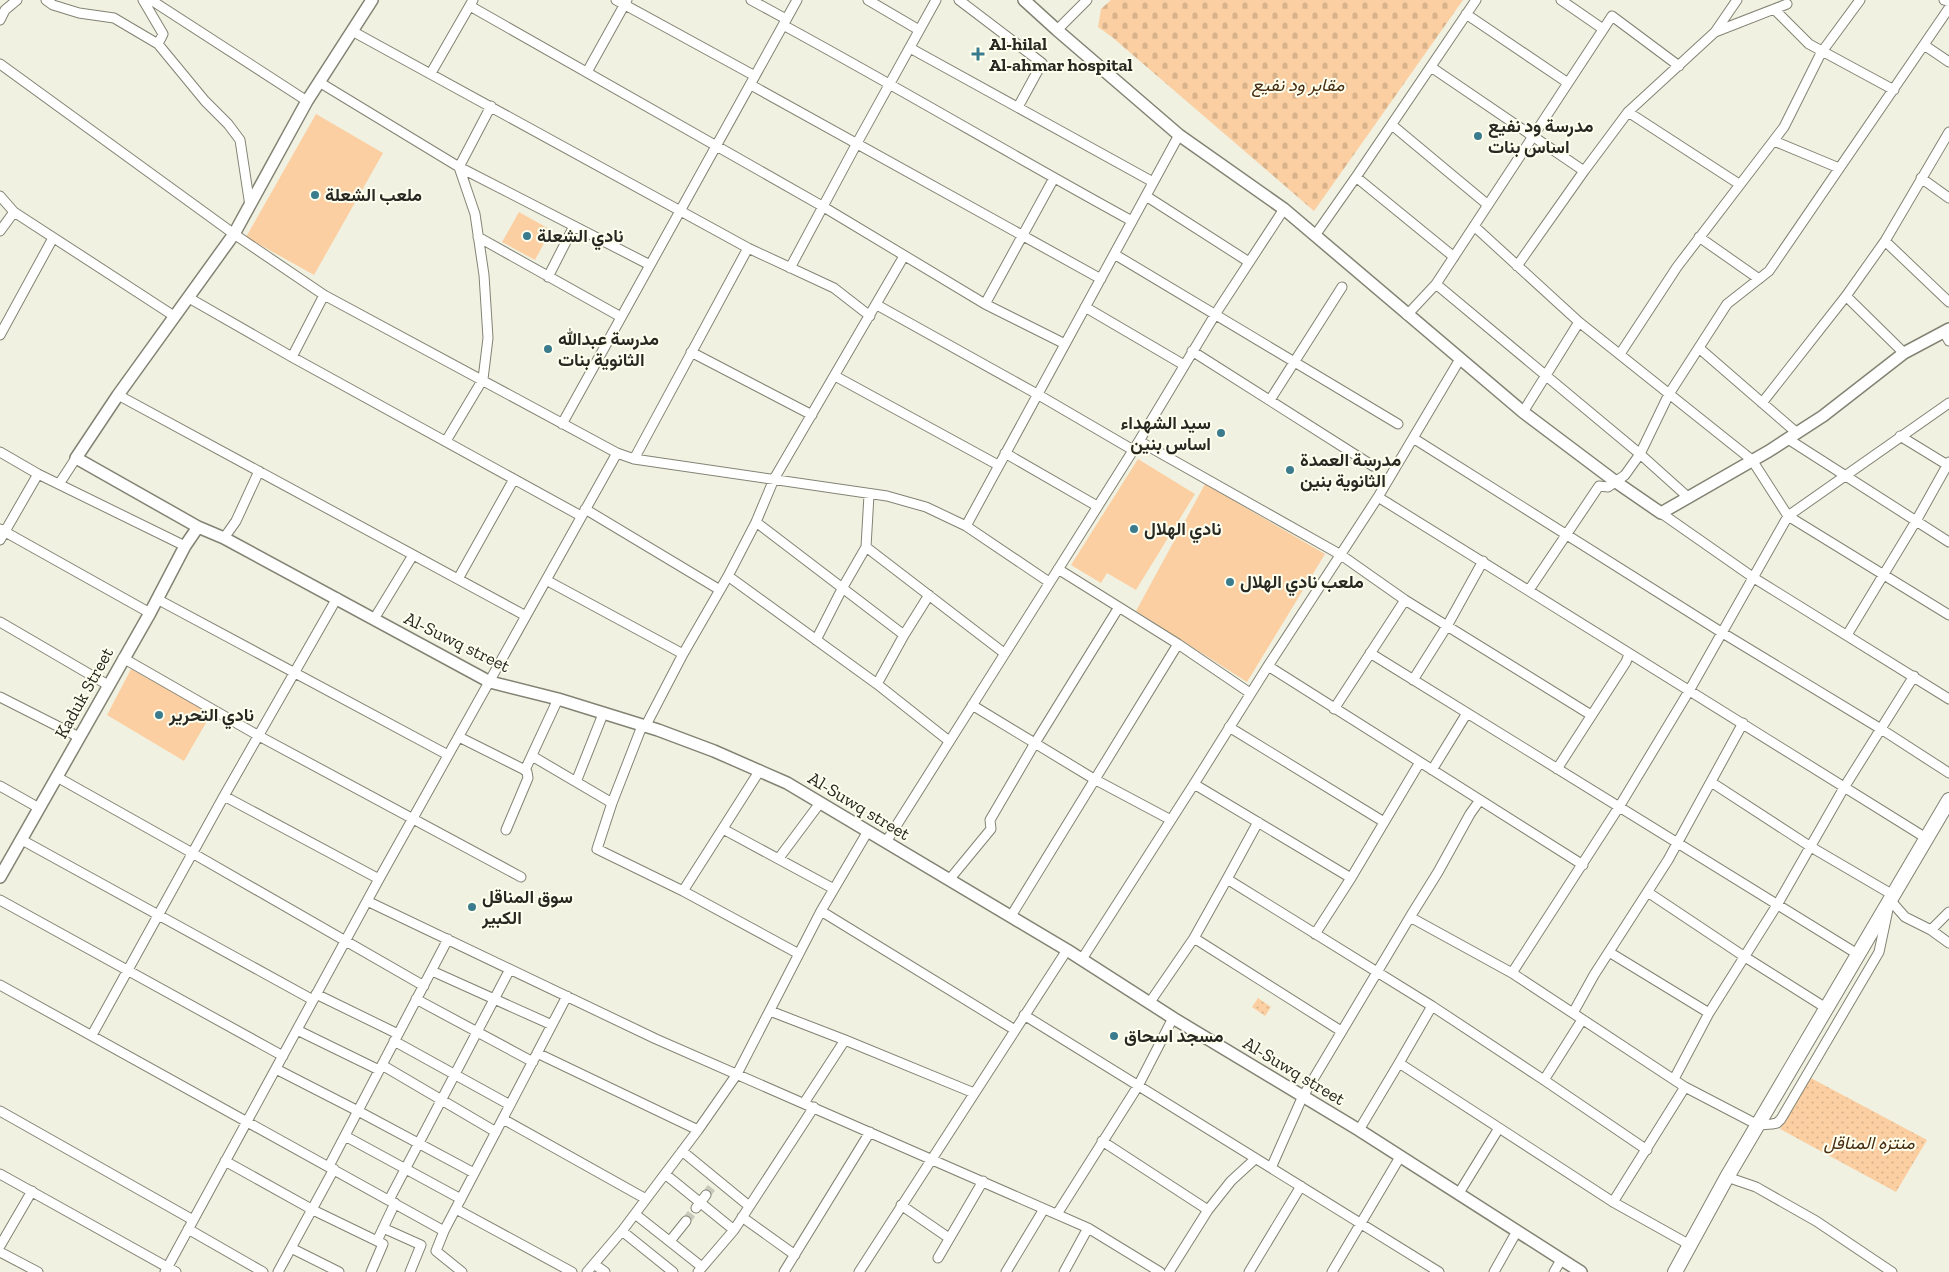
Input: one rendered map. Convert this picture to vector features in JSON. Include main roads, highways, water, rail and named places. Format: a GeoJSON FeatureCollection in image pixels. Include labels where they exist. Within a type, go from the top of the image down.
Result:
{"type":"FeatureCollection","features":[{"type":"Feature","properties":{"kind":"main road"},"geometry":{"type":"LineString","coordinates":[[1675,1272],[1727,1177],[1949,800]]}},
{"type":"Feature","properties":{"kind":"tunnel"},"geometry":{"type":"LineString","coordinates":[[706,1195],[712,1187]]}},
{"type":"Feature","properties":{"kind":"tunnel"},"geometry":{"type":"LineString","coordinates":[[686,1221],[696,1208]]}},
{"type":"Feature","properties":{"kind":"place","name":"Al-hilal Al-ahmar hospital"},"geometry":{"type":"Point","coordinates":[978,54]}},
{"type":"Feature","properties":{"kind":"place","name":"مدرسة ود نفيع اساس بنات"},"geometry":{"type":"Point","coordinates":[1478,136]}},
{"type":"Feature","properties":{"kind":"place","name":"ملعب الشعلة"},"geometry":{"type":"Point","coordinates":[315,195]}},
{"type":"Feature","properties":{"kind":"place","name":"نادي الشعلة"},"geometry":{"type":"Point","coordinates":[527,236]}},
{"type":"Feature","properties":{"kind":"place","name":"مدرسة عبدالله الثانوية بنات"},"geometry":{"type":"Point","coordinates":[548,349]}},
{"type":"Feature","properties":{"kind":"place","name":"سيد الشهداء اساس بنين"},"geometry":{"type":"Point","coordinates":[1221,433]}},
{"type":"Feature","properties":{"kind":"place","name":"مدرسة العمدة الثانوية بنين"},"geometry":{"type":"Point","coordinates":[1290,470]}},
{"type":"Feature","properties":{"kind":"place","name":"نادي الهلال"},"geometry":{"type":"Point","coordinates":[1134,529]}},
{"type":"Feature","properties":{"kind":"place","name":"ملعب نادي الهلال"},"geometry":{"type":"Point","coordinates":[1230,582]}},
{"type":"Feature","properties":{"kind":"place","name":"نادي التحرير"},"geometry":{"type":"Point","coordinates":[159,715]}},
{"type":"Feature","properties":{"kind":"place","name":"سوق المناقل الكبير"},"geometry":{"type":"Point","coordinates":[472,907]}},
{"type":"Feature","properties":{"kind":"place","name":"مسجد اسحاق"},"geometry":{"type":"Point","coordinates":[1114,1036]}},
{"type":"Feature","properties":{"kind":"park label","name":"مقابر ود نفيع"},"geometry":{"type":"Point","coordinates":[1298,85]}},
{"type":"Feature","properties":{"kind":"park label","name":"منتزه المناقل"},"geometry":{"type":"Point","coordinates":[1869,1143]}}]}
